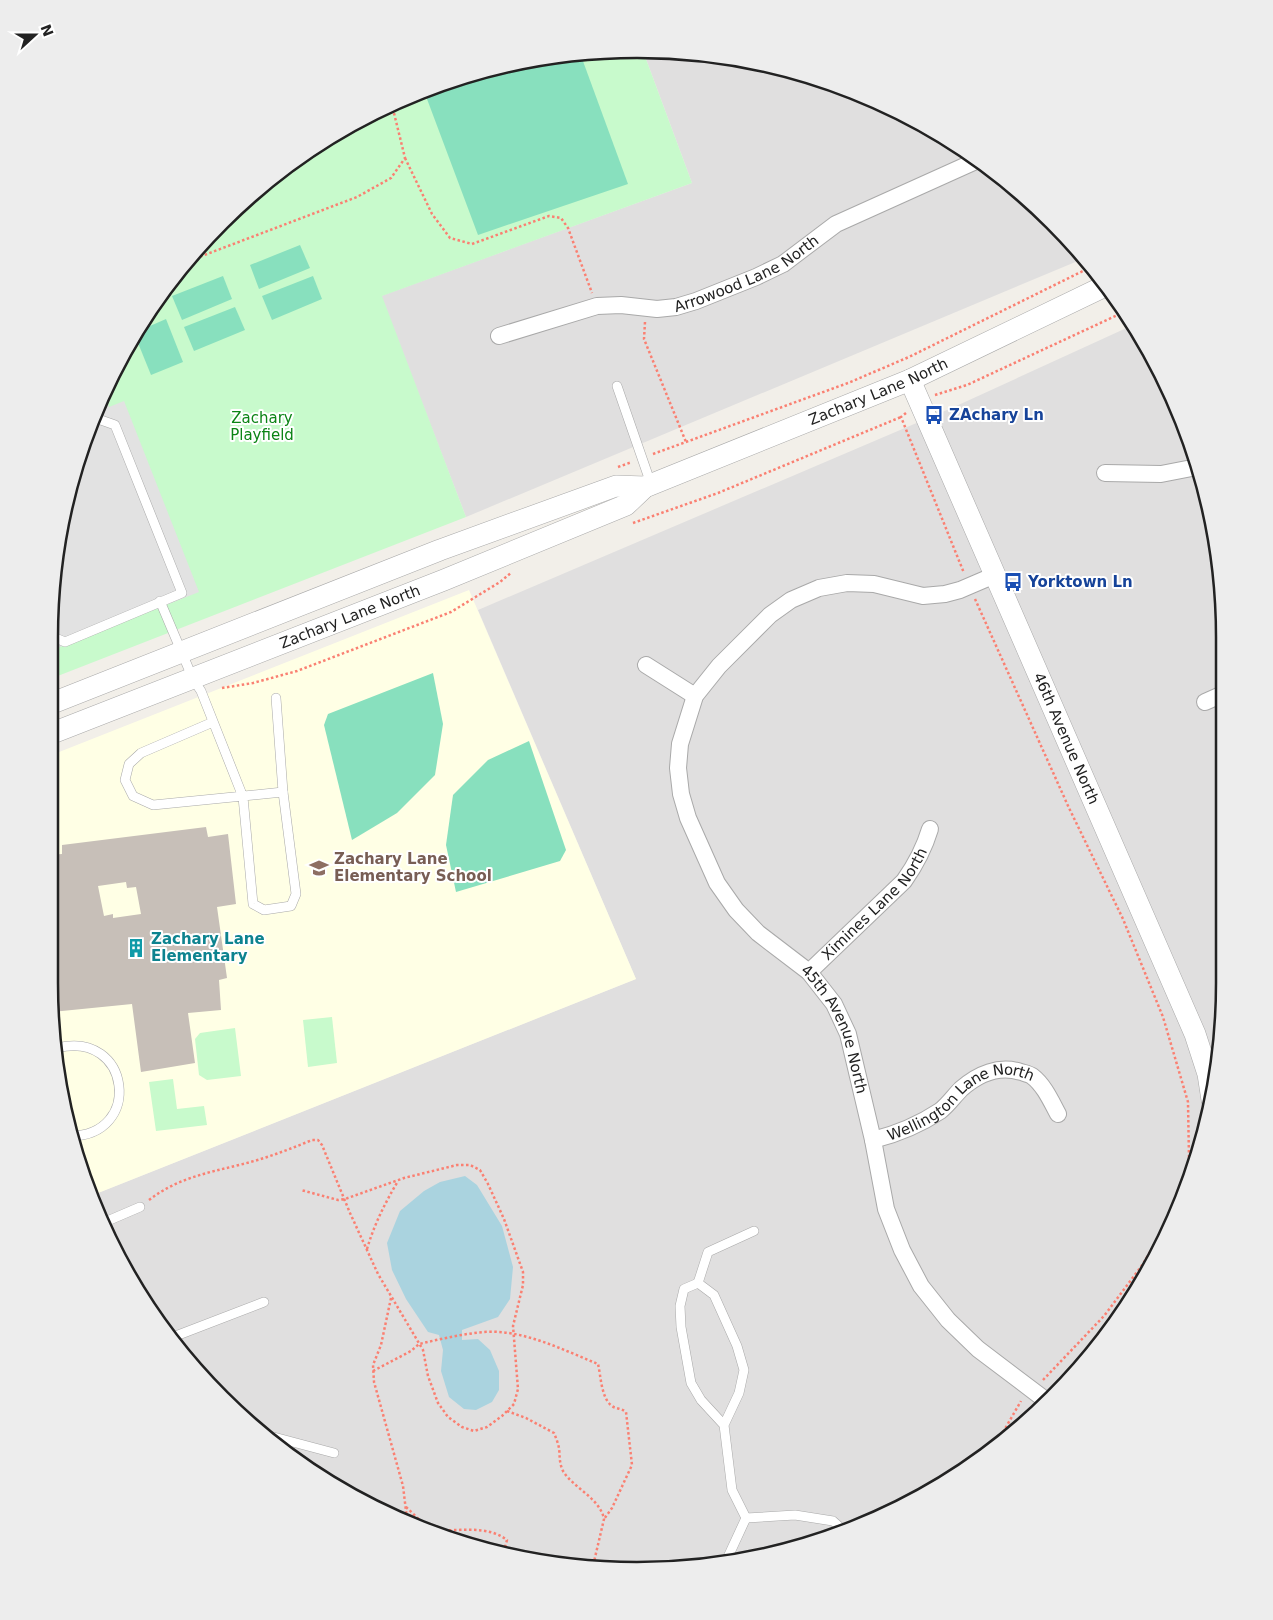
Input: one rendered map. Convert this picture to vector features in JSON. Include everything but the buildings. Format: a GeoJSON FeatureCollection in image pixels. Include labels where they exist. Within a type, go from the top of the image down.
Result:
{"type":"FeatureCollection","features":[{"type":"Feature","properties":{"kind":"street","name":"Arrowood Lane North"},"geometry":{"type":"LineString","coordinates":[[499,336],[597,306],[621,305],[657,309],[676,307],[696,301],[783,264],[836,224],[970,164]]}},
{"type":"Feature","properties":{"kind":"street","name":"Zachary Lane North"},"geometry":{"type":"LineString","coordinates":[[58,701],[440,550],[616,486],[648,485],[910,380],[1099,289]]}},
{"type":"Feature","properties":{"kind":"street","name":"46th Avenue North"},"geometry":{"type":"LineString","coordinates":[[910,380],[1195,1034],[1208,1074]]}},
{"type":"Feature","properties":{"kind":"street"},"geometry":{"type":"LineString","coordinates":[[1105,474],[1161,474],[1190,468]]}},
{"type":"Feature","properties":{"kind":"street","name":"Zachary Lane North"},"geometry":{"type":"LineString","coordinates":[[58,731],[197,685],[626,505],[648,485]]}},
{"type":"Feature","properties":{"kind":"street"},"geometry":{"type":"LineString","coordinates":[[646,665],[695,696],[719,666],[770,615],[791,600],[820,588],[847,583],[874,584],[923,596],[945,594],[995,575]]}},
{"type":"Feature","properties":{"kind":"street","name":"45th Avenue North"},"geometry":{"type":"LineString","coordinates":[[695,696],[680,744],[678,768],[681,794],[688,818],[717,883],[736,910],[758,933],[809,972],[834,1004],[848,1034],[873,1140],[886,1209],[902,1250],[921,1286],[948,1320],[978,1349],[1041,1397]]}},
{"type":"Feature","properties":{"kind":"street"},"geometry":{"type":"LineString","coordinates":[[1205,702],[1216,697]]}},
{"type":"Feature","properties":{"kind":"street","name":"Ximines Lane North"},"geometry":{"type":"LineString","coordinates":[[809,972],[904,881],[916,865],[925,847],[930,828]]}},
{"type":"Feature","properties":{"kind":"street","name":"Wellington Lane North"},"geometry":{"type":"LineString","coordinates":[[873,1140],[918,1125],[942,1110],[961,1089],[976,1077],[994,1070],[1013,1069],[1032,1075],[1046,1093],[1058,1114]]}},
{"type":"Feature","properties":{"kind":"lane"},"geometry":{"type":"LineString","coordinates":[[617,386],[648,485]]}},
{"type":"Feature","properties":{"kind":"lane"},"geometry":{"type":"LineString","coordinates":[[58,639],[65,642],[182,593],[115,425],[100,420]]}},
{"type":"Feature","properties":{"kind":"lane"},"geometry":{"type":"LineString","coordinates":[[160,601],[213,722],[242,797],[253,904],[264,910],[291,906],[296,894],[283,792],[276,698]]}},
{"type":"Feature","properties":{"kind":"lane"},"geometry":{"type":"LineString","coordinates":[[213,722],[141,753],[129,764],[125,780],[133,796],[153,805],[283,792]]}},
{"type":"Feature","properties":{"kind":"lane"},"geometry":{"type":"LineString","coordinates":[[61,1047],[70,1045],[86,1046],[100,1052],[111,1063],[118,1076],[120,1091],[118,1106],[110,1120],[99,1130],[85,1136],[78,1136]]}},
{"type":"Feature","properties":{"kind":"lane"},"geometry":{"type":"LineString","coordinates":[[108,1220],[140,1207]]}},
{"type":"Feature","properties":{"kind":"lane"},"geometry":{"type":"LineString","coordinates":[[724,1425],[701,1400],[691,1384],[681,1327],[680,1306],[684,1289],[698,1283],[708,1252],[754,1231]]}},
{"type":"Feature","properties":{"kind":"lane"},"geometry":{"type":"LineString","coordinates":[[698,1283],[714,1295],[744,1370],[740,1393],[724,1425],[732,1490],[746,1518]]}},
{"type":"Feature","properties":{"kind":"lane"},"geometry":{"type":"LineString","coordinates":[[177,1336],[264,1302]]}},
{"type":"Feature","properties":{"kind":"lane"},"geometry":{"type":"LineString","coordinates":[[278,1438],[334,1453]]}},
{"type":"Feature","properties":{"kind":"lane"},"geometry":{"type":"LineString","coordinates":[[746,1518],[795,1516],[833,1521],[838,1526]]}},
{"type":"Feature","properties":{"kind":"lane"},"geometry":{"type":"LineString","coordinates":[[729,1555],[746,1518]]}},
{"type":"Feature","properties":{"kind":"path"},"geometry":{"type":"LineString","coordinates":[[394,111],[405,158],[432,214],[450,238],[472,244],[549,216],[561,218],[568,228],[597,306]]}},
{"type":"Feature","properties":{"kind":"path"},"geometry":{"type":"LineString","coordinates":[[199,257],[357,198],[391,178],[405,158]]}},
{"type":"Feature","properties":{"kind":"path"},"geometry":{"type":"LineString","coordinates":[[645,308],[644,339],[686,442]]}},
{"type":"Feature","properties":{"kind":"path"},"geometry":{"type":"LineString","coordinates":[[633,523],[718,493],[901,417],[919,401],[967,385],[1118,315]]}},
{"type":"Feature","properties":{"kind":"path"},"geometry":{"type":"LineString","coordinates":[[901,417],[970,586],[1069,808],[1123,919],[1164,1017],[1188,1102],[1189,1157]]}},
{"type":"Feature","properties":{"kind":"path"},"geometry":{"type":"LineString","coordinates":[[197,685],[253,682],[297,671],[451,612],[500,582],[518,567]]}},
{"type":"Feature","properties":{"kind":"path"},"geometry":{"type":"LineString","coordinates":[[140,1207],[164,1189],[205,1172],[268,1157],[312,1140],[318,1140],[322,1144],[345,1199],[367,1249],[391,1297],[424,1350],[428,1376],[438,1403],[448,1417],[462,1427],[474,1431],[488,1427],[507,1411],[514,1404],[518,1389],[514,1334],[524,1272],[504,1219],[480,1170],[470,1165],[457,1165],[398,1180],[345,1199],[338,1200],[301,1190]]}},
{"type":"Feature","properties":{"kind":"path"},"geometry":{"type":"LineString","coordinates":[[367,1249],[385,1203],[398,1180]]}},
{"type":"Feature","properties":{"kind":"path"},"geometry":{"type":"LineString","coordinates":[[1005,1430],[1019,1404],[1104,1316],[1143,1264]]}},
{"type":"Feature","properties":{"kind":"path"},"geometry":{"type":"LineString","coordinates":[[391,1297],[388,1318],[381,1345],[373,1365],[373,1371],[374,1382],[403,1486],[406,1514]]}},
{"type":"Feature","properties":{"kind":"path"},"geometry":{"type":"LineString","coordinates":[[373,1371],[419,1344],[486,1332],[514,1334],[543,1342],[598,1364],[608,1403],[614,1408],[623,1409],[626,1412],[632,1466],[612,1508],[604,1518],[594,1561]]}},
{"type":"Feature","properties":{"kind":"path"},"geometry":{"type":"LineString","coordinates":[[507,1411],[526,1418],[554,1433],[559,1448],[560,1464],[564,1473],[596,1504],[603,1513],[604,1518]]}},
{"type":"Feature","properties":{"kind":"path"},"geometry":{"type":"LineString","coordinates":[[405,1506],[419,1520]]}},
{"type":"Feature","properties":{"kind":"path"},"geometry":{"type":"LineString","coordinates":[[444,1530],[468,1529],[502,1536],[507,1540],[505,1547]]}},
{"type":"Feature","properties":{"kind":"shaded area"},"geometry":{"type":"Polygon","coordinates":[[[646,58],[712,62],[786,77],[823,88],[893,117],[958,155],[989,177],[1046,227],[1077,261],[466,517],[381,296],[692,183],[646,58]]]}},
{"type":"Feature","properties":{"kind":"shaded area"},"geometry":{"type":"Polygon","coordinates":[[[1126,328],[1156,380],[1185,450],[1196,487],[1211,561],[1216,636],[1216,984],[1211,1059],[1196,1133],[1185,1170],[1156,1240],[1118,1305],[1096,1336],[1046,1393],[1018,1419],[989,1443],[926,1485],[893,1503],[823,1532],[786,1543],[712,1558],[674,1561],[599,1561],[561,1558],[487,1543],[450,1532],[380,1503],[315,1465],[284,1443],[227,1393],[201,1365],[177,1336],[135,1273],[117,1240],[97,1193],[636,979],[478,610],[954,407],[1126,328]]]}},
{"type":"Feature","properties":{"kind":"shaded area"},"geometry":{"type":"Polygon","coordinates":[[[124,401],[199,592],[58,648],[62,561],[69,524],[88,450],[107,403],[109,407],[124,401]]]}},
{"type":"Feature","properties":{"kind":"shaded area","name":"Zachary Lane Elementary School"},"geometry":{"type":"Polygon","coordinates":[[[469,590],[636,979],[97,1193],[77,1133],[62,1059],[58,984],[58,752],[469,590]]]}},
{"type":"Feature","properties":{"kind":"green space","name":"Zachary Playfield"},"geometry":{"type":"Polygon","coordinates":[[[646,58],[692,183],[382,296],[466,517],[58,676],[59,599],[62,561],[77,487],[88,450],[117,380],[135,347],[177,284],[227,227],[284,177],[315,155],[380,117],[415,102],[450,88],[524,69],[561,62],[646,58]]]}},
{"type":"Feature","properties":{"kind":"green space"},"geometry":{"type":"Polygon","coordinates":[[[583,60],[628,184],[478,235],[426,97],[487,77],[561,62],[583,60]]]}},
{"type":"Feature","properties":{"kind":"green space"},"geometry":{"type":"Polygon","coordinates":[[[300,245],[310,268],[259,289],[250,265],[300,245]]]}},
{"type":"Feature","properties":{"kind":"green space"},"geometry":{"type":"Polygon","coordinates":[[[223,276],[232,299],[182,320],[172,296],[223,276]]]}},
{"type":"Feature","properties":{"kind":"green space"},"geometry":{"type":"Polygon","coordinates":[[[313,276],[322,299],[272,320],[262,296],[313,276]]]}},
{"type":"Feature","properties":{"kind":"green space"},"geometry":{"type":"Polygon","coordinates":[[[235,307],[245,330],[194,351],[184,327],[235,307]]]}},
{"type":"Feature","properties":{"kind":"green space"},"geometry":{"type":"Polygon","coordinates":[[[166,319],[183,362],[151,375],[138,342],[147,327],[166,319]]]}},
{"type":"Feature","properties":{"kind":"green space"},"geometry":{"type":"Polygon","coordinates":[[[433,673],[443,724],[435,775],[397,813],[352,840],[324,725],[328,714],[433,673]]]}},
{"type":"Feature","properties":{"kind":"green space"},"geometry":{"type":"Polygon","coordinates":[[[529,741],[566,850],[560,861],[456,892],[446,845],[453,795],[488,760],[529,741]]]}},
{"type":"Feature","properties":{"kind":"green space"},"geometry":{"type":"Polygon","coordinates":[[[332,1017],[337,1063],[308,1067],[303,1020],[332,1017]]]}},
{"type":"Feature","properties":{"kind":"green space"},"geometry":{"type":"Polygon","coordinates":[[[235,1028],[241,1076],[207,1080],[199,1075],[195,1039],[200,1033],[235,1028]]]}},
{"type":"Feature","properties":{"kind":"green space"},"geometry":{"type":"Polygon","coordinates":[[[173,1079],[177,1109],[204,1106],[207,1125],[156,1131],[149,1082],[173,1079]]]}},
{"type":"Feature","properties":{"kind":"water"},"geometry":{"type":"Polygon","coordinates":[[[465,1176],[477,1185],[502,1226],[513,1267],[510,1299],[498,1317],[462,1330],[462,1340],[478,1339],[490,1350],[499,1371],[499,1390],[492,1402],[476,1410],[464,1409],[449,1397],[441,1371],[443,1350],[439,1335],[428,1332],[406,1299],[392,1270],[387,1243],[400,1211],[424,1191],[440,1182],[465,1176]]]}},
{"type":"Feature","properties":{"kind":"place","name":"ZAchary Ln"},"geometry":{"type":"Point","coordinates":[934,415]}},
{"type":"Feature","properties":{"kind":"place","name":"Yorktown Ln"},"geometry":{"type":"Point","coordinates":[1013,582]}},
{"type":"Feature","properties":{"kind":"place","name":"Zachary Lane Elementary School"},"geometry":{"type":"Point","coordinates":[319,868]}},
{"type":"Feature","properties":{"kind":"place","name":"Zachary Lane Elementary"},"geometry":{"type":"Point","coordinates":[136,948]}}]}
